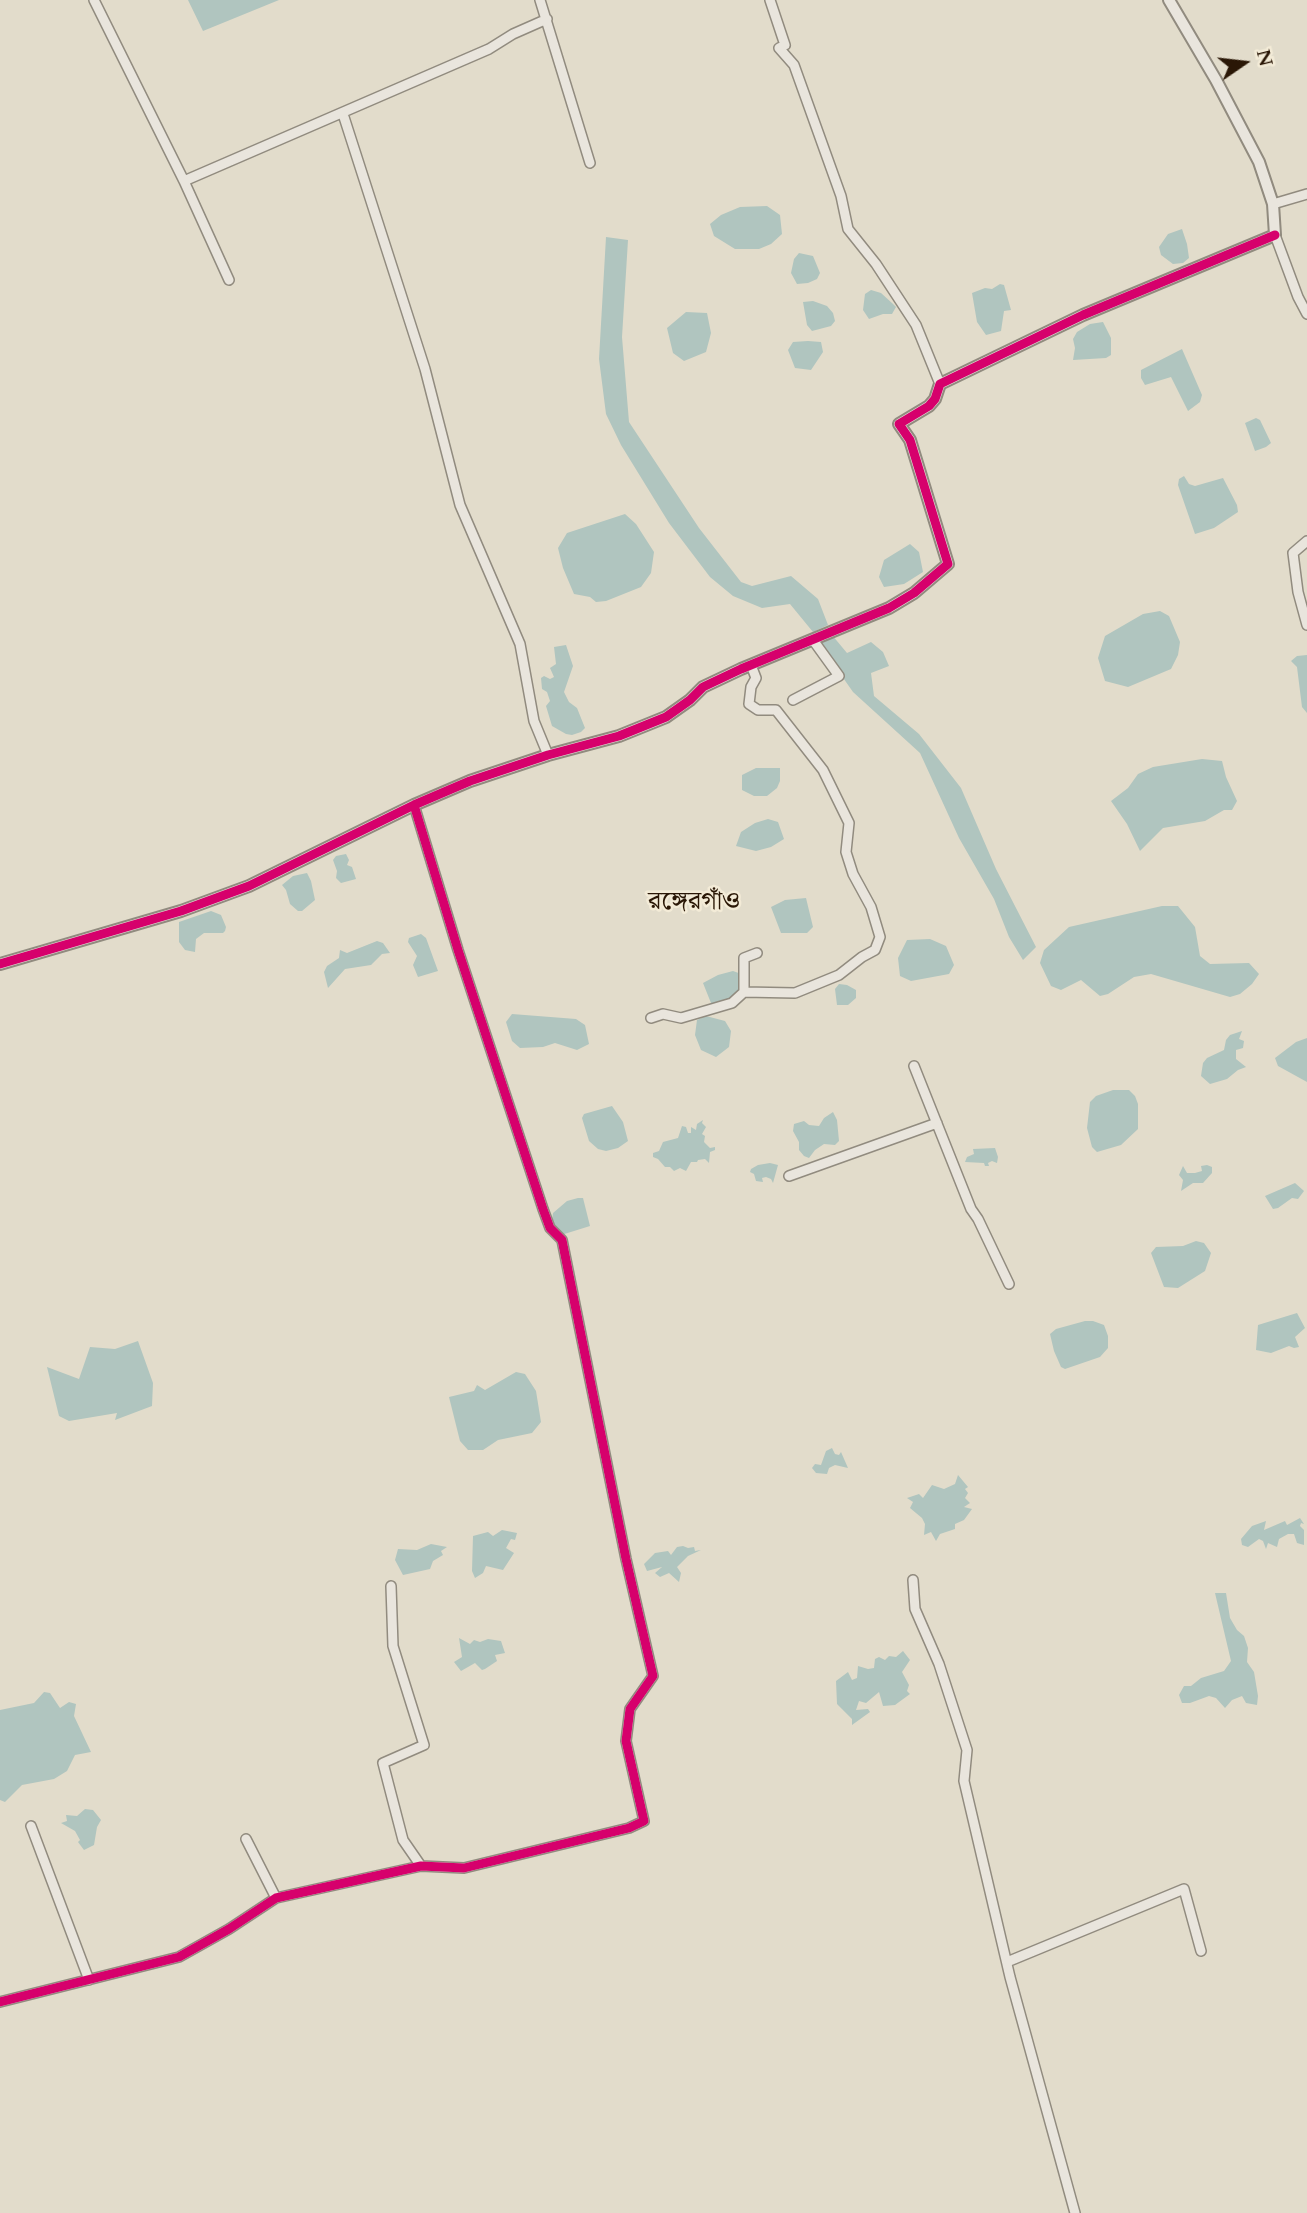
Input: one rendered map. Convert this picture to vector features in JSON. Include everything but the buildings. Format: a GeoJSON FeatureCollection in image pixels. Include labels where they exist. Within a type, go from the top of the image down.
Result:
{"type":"FeatureCollection","features":[{"type":"Feature","properties":{"kind":"street"},"geometry":{"type":"LineString","coordinates":[[94,0],[184,181],[229,280]]}},
{"type":"Feature","properties":{"kind":"street"},"geometry":{"type":"LineString","coordinates":[[540,0],[590,163]]}},
{"type":"Feature","properties":{"kind":"street"},"geometry":{"type":"LineString","coordinates":[[0,964],[181,911],[249,886],[414,805],[470,781],[548,755],[619,736],[666,717],[703,687],[888,608],[914,593],[948,565],[928,490],[910,440],[899,424],[929,406],[935,399],[940,384],[916,325],[876,264],[848,229],[841,196],[794,65],[779,48],[785,45],[770,0]]}},
{"type":"Feature","properties":{"kind":"street"},"geometry":{"type":"LineString","coordinates":[[1169,0],[1216,80],[1259,162],[1273,204],[1275,235],[1307,314]]}},
{"type":"Feature","properties":{"kind":"street"},"geometry":{"type":"LineString","coordinates":[[184,181],[489,49],[513,34],[547,19]]}},
{"type":"Feature","properties":{"kind":"street"},"geometry":{"type":"LineString","coordinates":[[343,114],[425,369],[460,505],[520,644],[534,721],[548,755]]}},
{"type":"Feature","properties":{"kind":"street"},"geometry":{"type":"LineString","coordinates":[[1273,204],[1307,194]]}},
{"type":"Feature","properties":{"kind":"street"},"geometry":{"type":"LineString","coordinates":[[940,384],[1083,315],[1275,235]]}},
{"type":"Feature","properties":{"kind":"street"},"geometry":{"type":"LineString","coordinates":[[1307,541],[1293,553],[1298,592],[1307,625]]}},
{"type":"Feature","properties":{"kind":"street"},"geometry":{"type":"LineString","coordinates":[[793,700],[839,676],[813,640]]}},
{"type":"Feature","properties":{"kind":"street"},"geometry":{"type":"LineString","coordinates":[[651,1018],[663,1014],[681,1018],[696,1015],[732,1003],[744,992],[795,993],[839,975],[875,950],[880,937],[871,907],[853,874],[846,852],[849,823],[844,812],[823,770],[776,710],[758,710],[749,704],[751,687],[756,678],[751,665]]}},
{"type":"Feature","properties":{"kind":"street"},"geometry":{"type":"LineString","coordinates":[[0,2001],[179,1957],[276,1898],[421,1866],[464,1868],[644,1821],[626,1741],[630,1709],[653,1676],[626,1559],[562,1240],[550,1228],[543,1209],[458,950],[414,805]]}},
{"type":"Feature","properties":{"kind":"street"},"geometry":{"type":"LineString","coordinates":[[744,992],[744,958],[757,953]]}},
{"type":"Feature","properties":{"kind":"street"},"geometry":{"type":"LineString","coordinates":[[914,1066],[971,1209],[1009,1284]]}},
{"type":"Feature","properties":{"kind":"street"},"geometry":{"type":"LineString","coordinates":[[789,1176],[937,1123]]}},
{"type":"Feature","properties":{"kind":"street"},"geometry":{"type":"LineString","coordinates":[[913,1580],[915,1609],[939,1664],[967,1750],[964,1781],[1007,1962],[1075,2213]]}},
{"type":"Feature","properties":{"kind":"street"},"geometry":{"type":"LineString","coordinates":[[391,1586],[393,1646],[425,1745],[383,1763],[403,1840],[421,1866]]}},
{"type":"Feature","properties":{"kind":"street"},"geometry":{"type":"LineString","coordinates":[[31,1826],[89,1980]]}},
{"type":"Feature","properties":{"kind":"street"},"geometry":{"type":"LineString","coordinates":[[246,1839],[276,1898]]}},
{"type":"Feature","properties":{"kind":"street"},"geometry":{"type":"LineString","coordinates":[[1007,1962],[1184,1889],[1201,1951]]}},
{"type":"Feature","properties":{"kind":"water"},"geometry":{"type":"Polygon","coordinates":[[[188,0],[279,0],[203,31],[188,0]]]}},
{"type":"Feature","properties":{"kind":"water"},"geometry":{"type":"Polygon","coordinates":[[[767,206],[780,215],[782,234],[771,244],[759,249],[735,249],[714,236],[710,224],[721,215],[740,207],[767,206]]]}},
{"type":"Feature","properties":{"kind":"water"},"geometry":{"type":"Polygon","coordinates":[[[1182,229],[1189,258],[1183,263],[1173,264],[1161,255],[1159,247],[1168,234],[1182,229]]]}},
{"type":"Feature","properties":{"kind":"water"},"geometry":{"type":"Polygon","coordinates":[[[606,237],[628,240],[622,337],[629,422],[699,528],[741,582],[752,586],[791,576],[818,599],[828,625],[813,632],[790,604],[762,608],[733,596],[710,577],[669,523],[621,445],[606,414],[599,359],[606,237]]]}},
{"type":"Feature","properties":{"kind":"water"},"geometry":{"type":"Polygon","coordinates":[[[799,253],[813,256],[820,273],[817,279],[797,284],[791,273],[794,259],[799,253]]]}},
{"type":"Feature","properties":{"kind":"water"},"geometry":{"type":"Polygon","coordinates":[[[1000,284],[1004,285],[1011,310],[1004,311],[1001,331],[986,335],[977,322],[972,293],[985,288],[992,289],[1000,284]]]}},
{"type":"Feature","properties":{"kind":"water"},"geometry":{"type":"Polygon","coordinates":[[[871,290],[881,293],[896,307],[892,314],[869,319],[863,310],[865,294],[871,290]]]}},
{"type":"Feature","properties":{"kind":"water"},"geometry":{"type":"Polygon","coordinates":[[[813,301],[827,306],[833,313],[835,321],[831,326],[812,331],[807,325],[803,302],[813,301]]]}},
{"type":"Feature","properties":{"kind":"water"},"geometry":{"type":"Polygon","coordinates":[[[686,312],[707,313],[711,333],[706,352],[684,361],[673,353],[667,328],[686,312]]]}},
{"type":"Feature","properties":{"kind":"water"},"geometry":{"type":"Polygon","coordinates":[[[1103,322],[1111,338],[1111,355],[1106,358],[1073,360],[1073,339],[1077,332],[1090,324],[1103,322]]]}},
{"type":"Feature","properties":{"kind":"water"},"geometry":{"type":"Polygon","coordinates":[[[793,342],[821,342],[823,352],[811,370],[795,368],[788,350],[793,342]]]}},
{"type":"Feature","properties":{"kind":"water"},"geometry":{"type":"Polygon","coordinates":[[[1182,349],[1202,395],[1200,402],[1188,411],[1171,377],[1145,385],[1141,378],[1141,370],[1182,349]]]}},
{"type":"Feature","properties":{"kind":"water"},"geometry":{"type":"Polygon","coordinates":[[[1256,418],[1260,420],[1271,443],[1255,451],[1245,423],[1256,418]]]}},
{"type":"Feature","properties":{"kind":"water"},"geometry":{"type":"Polygon","coordinates":[[[1184,476],[1189,484],[1195,486],[1223,478],[1238,512],[1214,528],[1195,534],[1178,485],[1179,479],[1184,476]]]}},
{"type":"Feature","properties":{"kind":"water"},"geometry":{"type":"Polygon","coordinates":[[[625,514],[636,524],[654,552],[651,573],[641,587],[606,601],[596,602],[590,597],[574,594],[558,548],[567,533],[625,514]]]}},
{"type":"Feature","properties":{"kind":"water"},"geometry":{"type":"Polygon","coordinates":[[[910,544],[919,552],[923,572],[904,584],[884,587],[879,577],[884,560],[910,544]]]}},
{"type":"Feature","properties":{"kind":"water"},"geometry":{"type":"Polygon","coordinates":[[[1160,611],[1169,616],[1180,642],[1178,655],[1171,669],[1128,687],[1105,681],[1098,658],[1105,636],[1143,614],[1160,611]]]}},
{"type":"Feature","properties":{"kind":"water"},"geometry":{"type":"Polygon","coordinates":[[[832,635],[847,653],[871,642],[883,652],[889,666],[871,673],[874,696],[919,734],[961,788],[996,869],[1036,947],[1023,960],[1009,937],[994,899],[959,838],[920,753],[853,692],[818,642],[832,635]]]}},
{"type":"Feature","properties":{"kind":"water"},"geometry":{"type":"Polygon","coordinates":[[[566,645],[573,666],[564,692],[569,702],[577,708],[585,728],[572,735],[552,726],[546,706],[550,701],[547,692],[542,689],[541,678],[554,677],[550,668],[556,664],[554,647],[566,645]]]}},
{"type":"Feature","properties":{"kind":"water"},"geometry":{"type":"Polygon","coordinates":[[[1307,655],[1307,713],[1302,707],[1297,667],[1291,661],[1297,656],[1307,655]]]}},
{"type":"Feature","properties":{"kind":"water"},"geometry":{"type":"Polygon","coordinates":[[[1202,759],[1222,761],[1237,801],[1232,810],[1224,810],[1205,821],[1163,828],[1140,851],[1127,824],[1111,801],[1128,788],[1138,774],[1153,767],[1202,759]]]}},
{"type":"Feature","properties":{"kind":"water"},"geometry":{"type":"Polygon","coordinates":[[[756,768],[780,768],[777,788],[767,796],[754,796],[742,790],[742,775],[756,768]]]}},
{"type":"Feature","properties":{"kind":"water"},"geometry":{"type":"Polygon","coordinates":[[[768,819],[778,822],[784,839],[771,847],[756,851],[736,846],[741,832],[768,819]]]}},
{"type":"Feature","properties":{"kind":"water"},"geometry":{"type":"Polygon","coordinates":[[[346,854],[349,860],[347,865],[352,867],[356,879],[341,883],[336,878],[337,871],[333,860],[336,856],[346,854]]]}},
{"type":"Feature","properties":{"kind":"water"},"geometry":{"type":"Polygon","coordinates":[[[307,873],[315,900],[302,911],[298,911],[290,904],[282,885],[293,876],[307,873]]]}},
{"type":"Feature","properties":{"kind":"water"},"geometry":{"type":"Polygon","coordinates":[[[806,898],[813,927],[807,933],[781,933],[771,907],[785,900],[806,898]]]}},
{"type":"Feature","properties":{"kind":"water"},"geometry":{"type":"Polygon","coordinates":[[[1162,906],[1178,906],[1195,927],[1200,956],[1210,964],[1249,963],[1259,974],[1252,984],[1240,994],[1230,997],[1151,974],[1134,977],[1108,994],[1100,996],[1081,980],[1061,990],[1051,986],[1040,963],[1044,950],[1069,927],[1162,906]]]}},
{"type":"Feature","properties":{"kind":"water"},"geometry":{"type":"Polygon","coordinates":[[[211,911],[221,915],[225,931],[204,933],[196,939],[195,952],[185,950],[179,942],[179,922],[211,911]]]}},
{"type":"Feature","properties":{"kind":"water"},"geometry":{"type":"Polygon","coordinates":[[[421,934],[426,938],[438,971],[418,977],[413,965],[417,956],[408,942],[409,938],[421,934]]]}},
{"type":"Feature","properties":{"kind":"water"},"geometry":{"type":"Polygon","coordinates":[[[930,939],[946,946],[954,965],[949,974],[911,981],[900,976],[898,958],[907,940],[930,939]]]}},
{"type":"Feature","properties":{"kind":"water"},"geometry":{"type":"Polygon","coordinates":[[[377,941],[383,943],[390,953],[382,954],[371,965],[345,969],[328,988],[324,972],[327,966],[339,958],[340,950],[347,953],[377,941]]]}},
{"type":"Feature","properties":{"kind":"water"},"geometry":{"type":"Polygon","coordinates":[[[733,971],[744,975],[744,992],[724,1006],[711,1003],[703,983],[733,971]]]}},
{"type":"Feature","properties":{"kind":"water"},"geometry":{"type":"Polygon","coordinates":[[[839,984],[856,990],[856,998],[848,1005],[837,1005],[835,989],[839,984]]]}},
{"type":"Feature","properties":{"kind":"water"},"geometry":{"type":"Polygon","coordinates":[[[512,1014],[576,1019],[585,1025],[589,1044],[577,1050],[555,1043],[543,1047],[520,1048],[512,1041],[506,1022],[512,1014]]]}},
{"type":"Feature","properties":{"kind":"water"},"geometry":{"type":"Polygon","coordinates":[[[706,1016],[725,1021],[731,1031],[729,1047],[716,1057],[701,1050],[695,1035],[697,1020],[706,1016]]]}},
{"type":"Feature","properties":{"kind":"water"},"geometry":{"type":"Polygon","coordinates":[[[1242,1031],[1239,1039],[1244,1041],[1243,1048],[1236,1050],[1236,1059],[1246,1067],[1227,1079],[1210,1084],[1201,1076],[1203,1063],[1207,1058],[1224,1050],[1230,1035],[1242,1031]]]}},
{"type":"Feature","properties":{"kind":"water"},"geometry":{"type":"Polygon","coordinates":[[[1307,1038],[1307,1082],[1278,1066],[1275,1058],[1296,1042],[1307,1038]]]}},
{"type":"Feature","properties":{"kind":"water"},"geometry":{"type":"Polygon","coordinates":[[[1113,1090],[1129,1090],[1135,1096],[1138,1104],[1138,1129],[1121,1145],[1097,1152],[1092,1147],[1087,1128],[1090,1102],[1096,1096],[1113,1090]]]}},
{"type":"Feature","properties":{"kind":"water"},"geometry":{"type":"Polygon","coordinates":[[[612,1106],[623,1122],[628,1141],[618,1148],[606,1151],[598,1149],[589,1141],[582,1118],[584,1114],[612,1106]]]}},
{"type":"Feature","properties":{"kind":"water"},"geometry":{"type":"Polygon","coordinates":[[[833,1112],[837,1120],[839,1141],[835,1145],[824,1144],[809,1158],[804,1156],[799,1150],[799,1142],[793,1131],[794,1124],[804,1121],[809,1125],[819,1126],[824,1118],[833,1112]]]}},
{"type":"Feature","properties":{"kind":"water"},"geometry":{"type":"Polygon","coordinates":[[[703,1120],[702,1123],[706,1127],[702,1134],[705,1136],[704,1142],[710,1148],[715,1147],[715,1150],[710,1152],[709,1163],[705,1159],[698,1160],[691,1162],[686,1171],[680,1168],[674,1171],[653,1157],[653,1153],[659,1151],[663,1142],[678,1138],[682,1126],[691,1133],[691,1127],[696,1130],[697,1124],[703,1120]]]}},
{"type":"Feature","properties":{"kind":"water"},"geometry":{"type":"Polygon","coordinates":[[[995,1148],[997,1163],[992,1161],[988,1163],[989,1166],[985,1166],[984,1163],[965,1162],[967,1157],[974,1154],[973,1149],[995,1148]]]}},
{"type":"Feature","properties":{"kind":"water"},"geometry":{"type":"Polygon","coordinates":[[[770,1163],[778,1165],[773,1183],[766,1177],[762,1178],[763,1182],[756,1181],[751,1169],[770,1163]]]}},
{"type":"Feature","properties":{"kind":"water"},"geometry":{"type":"Polygon","coordinates":[[[1183,1166],[1187,1173],[1195,1173],[1202,1171],[1201,1166],[1212,1167],[1212,1173],[1203,1183],[1193,1183],[1181,1191],[1183,1180],[1179,1175],[1183,1166]]]}},
{"type":"Feature","properties":{"kind":"water"},"geometry":{"type":"Polygon","coordinates":[[[1295,1183],[1304,1191],[1298,1199],[1292,1198],[1273,1209],[1265,1196],[1295,1183]]]}},
{"type":"Feature","properties":{"kind":"water"},"geometry":{"type":"Polygon","coordinates":[[[583,1198],[590,1226],[558,1236],[552,1221],[553,1213],[567,1201],[583,1198]]]}},
{"type":"Feature","properties":{"kind":"water"},"geometry":{"type":"Polygon","coordinates":[[[1196,1241],[1204,1243],[1211,1253],[1205,1271],[1178,1288],[1164,1287],[1151,1253],[1156,1247],[1183,1246],[1196,1241]]]}},
{"type":"Feature","properties":{"kind":"water"},"geometry":{"type":"Polygon","coordinates":[[[1297,1313],[1305,1328],[1295,1337],[1299,1347],[1289,1346],[1271,1353],[1256,1350],[1258,1325],[1297,1313]]]}},
{"type":"Feature","properties":{"kind":"water"},"geometry":{"type":"Polygon","coordinates":[[[1085,1321],[1104,1325],[1108,1348],[1100,1357],[1065,1369],[1061,1367],[1054,1351],[1050,1334],[1056,1329],[1085,1321]]]}},
{"type":"Feature","properties":{"kind":"water"},"geometry":{"type":"Polygon","coordinates":[[[138,1341],[153,1383],[152,1406],[115,1420],[117,1413],[69,1421],[59,1416],[47,1367],[79,1379],[90,1347],[115,1349],[138,1341]]]}},
{"type":"Feature","properties":{"kind":"water"},"geometry":{"type":"Polygon","coordinates":[[[516,1372],[525,1374],[536,1391],[541,1422],[532,1433],[498,1440],[483,1450],[468,1450],[460,1441],[449,1397],[474,1391],[477,1385],[485,1390],[516,1372]]]}},
{"type":"Feature","properties":{"kind":"water"},"geometry":{"type":"Polygon","coordinates":[[[832,1448],[835,1454],[839,1455],[841,1452],[848,1468],[835,1465],[829,1468],[827,1474],[816,1473],[812,1468],[815,1464],[821,1465],[826,1451],[832,1448]]]}},
{"type":"Feature","properties":{"kind":"water"},"geometry":{"type":"Polygon","coordinates":[[[958,1475],[968,1487],[965,1489],[968,1493],[965,1498],[970,1503],[964,1507],[972,1509],[964,1520],[955,1524],[955,1529],[940,1534],[936,1541],[931,1532],[924,1535],[925,1524],[910,1508],[913,1502],[907,1498],[919,1494],[923,1498],[932,1485],[944,1489],[955,1484],[958,1475]]]}},
{"type":"Feature","properties":{"kind":"water"},"geometry":{"type":"Polygon","coordinates":[[[1300,1518],[1304,1524],[1301,1523],[1300,1526],[1304,1530],[1304,1545],[1297,1543],[1294,1534],[1288,1534],[1279,1539],[1277,1547],[1268,1543],[1266,1549],[1263,1541],[1259,1539],[1248,1547],[1242,1545],[1241,1539],[1252,1526],[1266,1521],[1264,1530],[1285,1521],[1287,1525],[1300,1518]]]}},
{"type":"Feature","properties":{"kind":"water"},"geometry":{"type":"Polygon","coordinates":[[[502,1530],[517,1533],[515,1540],[511,1539],[506,1548],[514,1553],[503,1570],[486,1566],[483,1573],[475,1578],[472,1571],[473,1536],[488,1532],[493,1536],[502,1530]]]}},
{"type":"Feature","properties":{"kind":"water"},"geometry":{"type":"Polygon","coordinates":[[[431,1544],[447,1547],[441,1551],[443,1555],[433,1561],[430,1569],[403,1575],[395,1560],[398,1549],[417,1550],[431,1544]]]}},
{"type":"Feature","properties":{"kind":"water"},"geometry":{"type":"Polygon","coordinates":[[[677,1547],[694,1547],[695,1551],[701,1550],[688,1556],[677,1567],[681,1573],[679,1582],[669,1573],[660,1577],[655,1573],[662,1567],[647,1571],[644,1564],[655,1553],[668,1551],[671,1555],[677,1547]]]}},
{"type":"Feature","properties":{"kind":"water"},"geometry":{"type":"Polygon","coordinates":[[[1215,1593],[1226,1593],[1230,1618],[1244,1636],[1248,1648],[1247,1662],[1254,1672],[1257,1705],[1246,1703],[1242,1696],[1232,1700],[1225,1708],[1216,1698],[1209,1696],[1182,1703],[1179,1695],[1184,1686],[1191,1686],[1201,1678],[1224,1671],[1231,1661],[1215,1593]]]}},
{"type":"Feature","properties":{"kind":"water"},"geometry":{"type":"Polygon","coordinates":[[[459,1638],[470,1644],[474,1640],[501,1641],[505,1653],[495,1655],[497,1661],[485,1669],[482,1670],[475,1663],[461,1671],[454,1662],[462,1657],[459,1638]]]}},
{"type":"Feature","properties":{"kind":"water"},"geometry":{"type":"Polygon","coordinates":[[[903,1651],[910,1660],[902,1672],[909,1685],[907,1691],[910,1694],[895,1705],[883,1706],[879,1692],[866,1703],[859,1701],[856,1710],[868,1709],[870,1712],[852,1725],[852,1719],[837,1704],[836,1681],[848,1672],[852,1680],[857,1678],[858,1666],[874,1668],[875,1659],[896,1657],[903,1651]]]}},
{"type":"Feature","properties":{"kind":"water"},"geometry":{"type":"Polygon","coordinates":[[[44,1692],[50,1693],[60,1708],[69,1702],[76,1704],[74,1716],[91,1752],[75,1755],[67,1771],[54,1779],[22,1785],[5,1802],[0,1800],[0,1710],[34,1703],[44,1692]]]}},
{"type":"Feature","properties":{"kind":"water"},"geometry":{"type":"Polygon","coordinates":[[[85,1809],[93,1810],[101,1820],[94,1845],[84,1850],[75,1831],[61,1823],[67,1821],[66,1815],[77,1816],[85,1809]]]}},
{"type":"Feature","properties":{"kind":"cycle path"},"geometry":{"type":"LineString","coordinates":[[0,964],[181,911],[249,886],[414,805],[470,781],[548,755],[619,736],[666,717],[703,687],[889,608],[914,593],[948,564],[910,440],[899,424],[929,406],[935,399],[940,384],[1083,315],[1275,235]]}},
{"type":"Feature","properties":{"kind":"cycle path"},"geometry":{"type":"LineString","coordinates":[[0,2002],[179,1957],[276,1898],[421,1866],[464,1868],[629,1828],[644,1821],[626,1741],[630,1709],[653,1676],[626,1559],[562,1240],[550,1228],[543,1209],[458,950],[414,805]]}},
{"type":"Feature","properties":{"kind":"district","name":"রঙ্গেরগাঁও"},"geometry":{"type":"Point","coordinates":[694,903]}}]}
